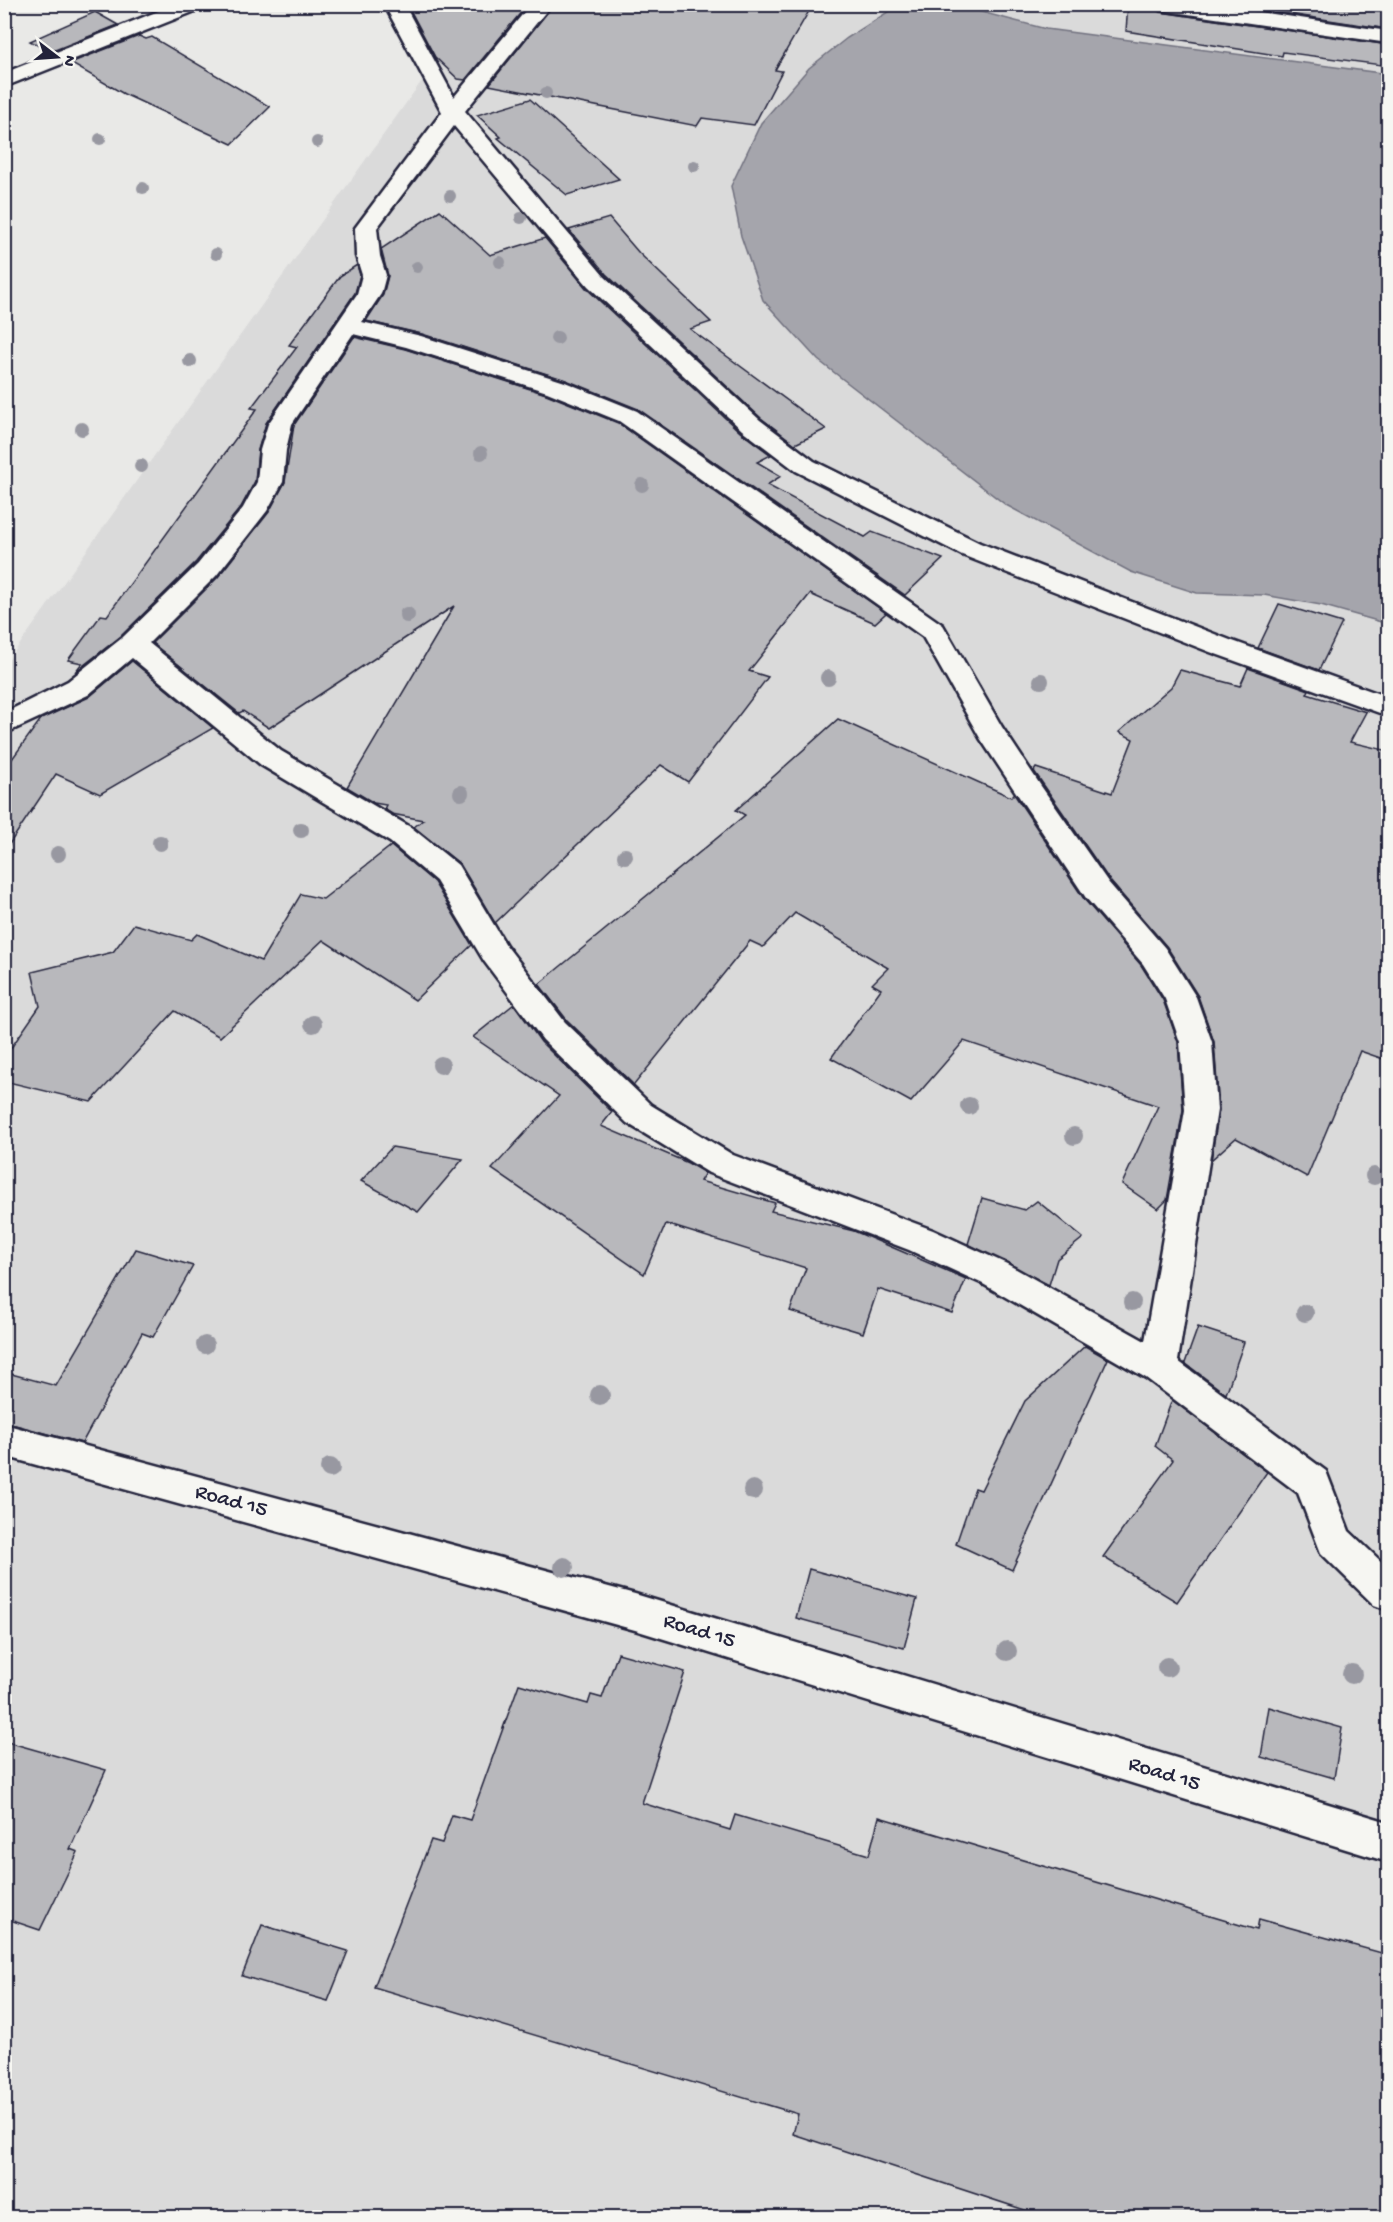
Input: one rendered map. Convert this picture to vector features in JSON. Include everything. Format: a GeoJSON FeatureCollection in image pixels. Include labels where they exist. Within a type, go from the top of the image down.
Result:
{"type":"FeatureCollection","features":[{"type":"Feature","properties":{"kind":"street"},"geometry":{"type":"LineString","coordinates":[[4,81],[195,4]]}},
{"type":"Feature","properties":{"kind":"street"},"geometry":{"type":"LineString","coordinates":[[394,4],[453,112],[596,281],[751,425],[805,466],[972,549],[1220,646],[1389,706]]}},
{"type":"Feature","properties":{"kind":"street"},"geometry":{"type":"LineString","coordinates":[[4,725],[78,688],[132,644],[207,570],[254,511],[270,482],[273,450],[280,424],[369,294],[374,275],[368,256],[366,228],[453,112],[542,4]]}},
{"type":"Feature","properties":{"kind":"street"},"geometry":{"type":"LineString","coordinates":[[1160,4],[1389,37]]}},
{"type":"Feature","properties":{"kind":"street"},"geometry":{"type":"LineString","coordinates":[[348,326],[412,341],[556,387],[628,416],[933,631],[990,731],[1031,793],[1097,890],[1154,956],[1180,997],[1196,1042],[1201,1110],[1159,1367]]}},
{"type":"Feature","properties":{"kind":"street"},"geometry":{"type":"LineString","coordinates":[[132,644],[271,758],[401,835],[447,873],[495,953],[554,1031],[639,1114],[721,1164],[921,1240],[995,1274],[1159,1367],[1313,1483],[1334,1541],[1389,1593]]}},
{"type":"Feature","properties":{"kind":"street","name":"Road 15"},"geometry":{"type":"LineString","coordinates":[[4,1440],[634,1612],[1389,1842]]}},
{"type":"Feature","properties":{"kind":"shaded area"},"geometry":{"type":"Polygon","coordinates":[[[476,5],[1388,5],[1388,2217],[5,2218],[5,665],[476,5]]]}},
{"type":"Feature","properties":{"kind":"shaded area"},"geometry":{"type":"Polygon","coordinates":[[[955,5],[1046,29],[1388,74],[1388,624],[1321,605],[1264,595],[1197,593],[1131,572],[1006,505],[818,360],[763,300],[741,236],[731,186],[761,123],[809,68],[847,38],[897,6],[955,5]]]}},
{"type":"Feature","properties":{"kind":"building"},"geometry":{"type":"Polygon","coordinates":[[[407,4],[528,4],[465,80],[458,79],[435,57],[407,4]]]}},
{"type":"Feature","properties":{"kind":"building"},"geometry":{"type":"Polygon","coordinates":[[[554,4],[813,4],[775,70],[782,71],[754,125],[702,118],[697,126],[489,85],[554,4]]]}},
{"type":"Feature","properties":{"kind":"building"},"geometry":{"type":"Polygon","coordinates":[[[1128,4],[1148,4],[1160,12],[1389,45],[1389,66],[1283,52],[1282,56],[1126,31],[1128,4]]]}},
{"type":"Feature","properties":{"kind":"building"},"geometry":{"type":"Polygon","coordinates":[[[1224,4],[1389,4],[1389,29],[1388,29],[1224,4]]]}},
{"type":"Feature","properties":{"kind":"building"},"geometry":{"type":"Polygon","coordinates":[[[95,12],[118,25],[50,52],[30,41],[95,12]]]}},
{"type":"Feature","properties":{"kind":"building"},"geometry":{"type":"Polygon","coordinates":[[[139,36],[146,39],[152,37],[270,107],[232,144],[124,94],[70,63],[139,36]]]}},
{"type":"Feature","properties":{"kind":"building"},"geometry":{"type":"Polygon","coordinates":[[[530,99],[619,179],[567,195],[498,138],[501,137],[477,115],[530,99]]]}},
{"type":"Feature","properties":{"kind":"building"},"geometry":{"type":"Polygon","coordinates":[[[440,210],[490,255],[545,238],[586,288],[740,432],[771,455],[757,462],[781,476],[767,485],[865,537],[872,532],[943,559],[905,595],[638,409],[566,380],[422,334],[366,321],[383,295],[388,276],[381,249],[440,210]]]}},
{"type":"Feature","properties":{"kind":"building"},"geometry":{"type":"Polygon","coordinates":[[[609,218],[639,253],[711,322],[690,329],[826,429],[795,444],[761,418],[606,274],[569,230],[609,218]]]}},
{"type":"Feature","properties":{"kind":"building"},"geometry":{"type":"Polygon","coordinates":[[[357,265],[360,275],[355,293],[266,423],[258,450],[255,481],[241,507],[196,562],[121,636],[75,672],[82,663],[68,660],[101,615],[107,616],[257,409],[251,408],[297,347],[289,345],[340,276],[357,265]]]}},
{"type":"Feature","properties":{"kind":"building"},"geometry":{"type":"Polygon","coordinates":[[[354,337],[405,349],[546,394],[618,423],[886,613],[875,623],[810,594],[749,671],[768,677],[688,782],[661,765],[495,923],[460,864],[414,827],[423,820],[392,814],[384,809],[386,805],[374,803],[347,787],[454,606],[269,728],[243,711],[239,713],[152,643],[218,577],[269,512],[285,482],[294,425],[354,337]]]}},
{"type":"Feature","properties":{"kind":"building"},"geometry":{"type":"Polygon","coordinates":[[[1279,604],[1342,623],[1319,670],[1258,648],[1279,604]]]}},
{"type":"Feature","properties":{"kind":"building"},"geometry":{"type":"Polygon","coordinates":[[[132,661],[213,728],[100,794],[56,774],[4,852],[4,770],[41,719],[89,697],[132,661]]]}},
{"type":"Feature","properties":{"kind":"building"},"geometry":{"type":"Polygon","coordinates":[[[1248,668],[1309,690],[1307,694],[1366,712],[1350,742],[1389,751],[1389,1061],[1360,1051],[1307,1177],[1236,1138],[1211,1160],[1219,1110],[1214,1042],[1198,996],[1167,947],[1110,881],[1034,771],[1036,768],[1112,793],[1133,739],[1119,732],[1171,687],[1180,670],[1240,686],[1248,668]]]}},
{"type":"Feature","properties":{"kind":"building"},"geometry":{"type":"Polygon","coordinates":[[[838,719],[1011,797],[1014,794],[1084,899],[1141,965],[1163,1000],[1178,1042],[1183,1110],[1167,1200],[1158,1209],[1122,1184],[1158,1106],[964,1041],[911,1102],[831,1058],[881,989],[872,984],[888,968],[795,913],[763,947],[750,941],[634,1085],[567,1020],[539,984],[745,815],[736,810],[838,719]]]}},
{"type":"Feature","properties":{"kind":"building"},"geometry":{"type":"Polygon","coordinates":[[[391,846],[434,882],[472,945],[415,1000],[323,940],[220,1037],[175,1011],[91,1102],[4,1081],[4,1058],[40,1006],[32,972],[113,952],[134,924],[191,940],[197,934],[261,961],[301,894],[323,899],[391,846]]]}},
{"type":"Feature","properties":{"kind":"building"},"geometry":{"type":"Polygon","coordinates":[[[514,1004],[541,1042],[612,1112],[601,1126],[688,1163],[705,1173],[700,1181],[775,1203],[771,1211],[854,1231],[966,1279],[952,1313],[878,1289],[863,1333],[790,1311],[806,1268],[666,1224],[644,1274],[492,1169],[559,1096],[473,1037],[514,1004]]]}},
{"type":"Feature","properties":{"kind":"building"},"geometry":{"type":"Polygon","coordinates":[[[392,1147],[463,1159],[418,1212],[361,1181],[392,1147]]]}},
{"type":"Feature","properties":{"kind":"building"},"geometry":{"type":"Polygon","coordinates":[[[982,1198],[1025,1210],[1037,1201],[1083,1238],[1057,1259],[1049,1285],[968,1244],[982,1198]]]}},
{"type":"Feature","properties":{"kind":"building"},"geometry":{"type":"Polygon","coordinates":[[[136,1249],[193,1266],[153,1337],[142,1333],[82,1443],[4,1422],[4,1372],[56,1386],[136,1249]]]}},
{"type":"Feature","properties":{"kind":"building"},"geometry":{"type":"Polygon","coordinates":[[[1198,1327],[1244,1342],[1226,1394],[1185,1363],[1198,1327]]]}},
{"type":"Feature","properties":{"kind":"building"},"geometry":{"type":"Polygon","coordinates":[[[1085,1346],[1108,1359],[1012,1570],[956,1544],[975,1488],[981,1490],[1025,1401],[1085,1346]]]}},
{"type":"Feature","properties":{"kind":"building"},"geometry":{"type":"Polygon","coordinates":[[[1172,1400],[1267,1472],[1177,1602],[1103,1557],[1173,1460],[1155,1446],[1172,1400]]]}},
{"type":"Feature","properties":{"kind":"building"},"geometry":{"type":"Polygon","coordinates":[[[809,1569],[917,1599],[904,1648],[796,1618],[809,1569]]]}},
{"type":"Feature","properties":{"kind":"building"},"geometry":{"type":"Polygon","coordinates":[[[618,1653],[685,1672],[642,1803],[730,1830],[735,1815],[869,1855],[879,1817],[1257,1930],[1259,1919],[1389,1955],[1389,2217],[1046,2217],[793,2134],[798,2114],[374,1987],[431,1840],[442,1843],[452,1815],[470,1820],[519,1684],[588,1704],[591,1695],[602,1698],[618,1653]]]}},
{"type":"Feature","properties":{"kind":"building"},"geometry":{"type":"Polygon","coordinates":[[[1269,1707],[1342,1728],[1334,1778],[1261,1757],[1269,1707]]]}},
{"type":"Feature","properties":{"kind":"building"},"geometry":{"type":"Polygon","coordinates":[[[4,1741],[106,1770],[70,1849],[78,1852],[40,1930],[4,1918],[4,1741]]]}},
{"type":"Feature","properties":{"kind":"building"},"geometry":{"type":"Polygon","coordinates":[[[262,1925],[348,1951],[328,2001],[242,1976],[262,1925]]]}}]}
